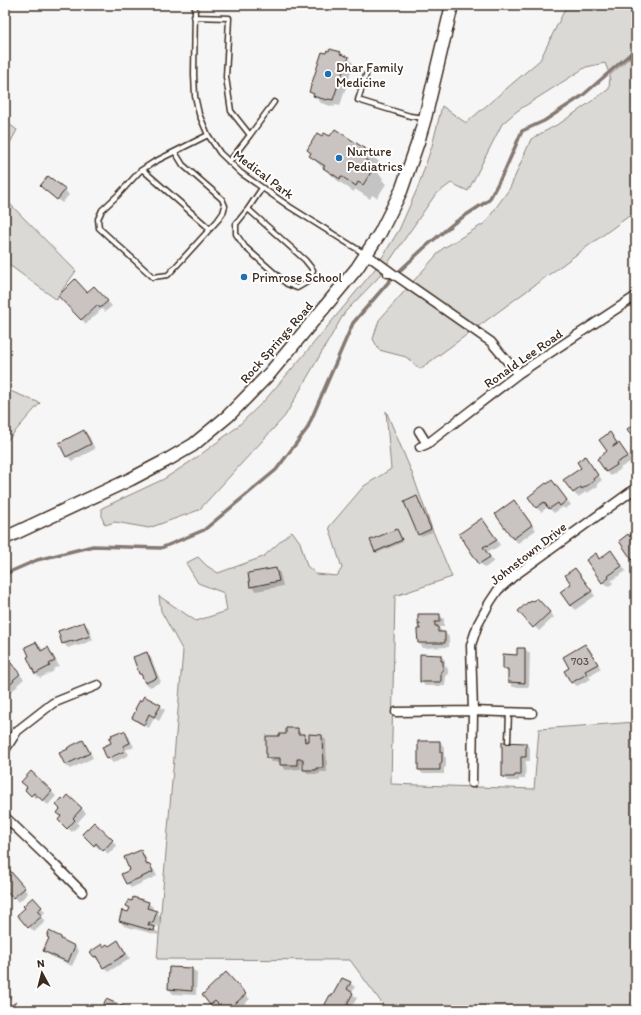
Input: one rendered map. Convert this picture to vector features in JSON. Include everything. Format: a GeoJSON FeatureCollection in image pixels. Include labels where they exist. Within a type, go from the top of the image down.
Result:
{"type":"FeatureCollection","features":[{"type":"Feature","properties":{"kind":"street","name":"Rock Springs Road"},"geometry":{"type":"LineString","coordinates":[[5,538],[131,479],[193,445],[228,416],[265,379],[357,268],[380,232],[401,191],[425,118],[452,5]]}},
{"type":"Feature","properties":{"kind":"street"},"geometry":{"type":"LineString","coordinates":[[366,254],[390,273],[491,342],[518,374]]}},
{"type":"Feature","properties":{"kind":"street","name":"Ronald Lee Road"},"geometry":{"type":"LineString","coordinates":[[419,431],[423,446],[518,374],[636,296]]}},
{"type":"Feature","properties":{"kind":"street","name":"Johnstown Drive"},"geometry":{"type":"LineString","coordinates":[[472,783],[471,645],[478,624],[490,602],[498,590],[514,576],[636,488]]}},
{"type":"Feature","properties":{"kind":"street"},"geometry":{"type":"LineString","coordinates":[[5,750],[17,731],[53,703],[98,685]]}},
{"type":"Feature","properties":{"kind":"street"},"geometry":{"type":"LineString","coordinates":[[396,712],[472,711],[532,713]]}},
{"type":"Feature","properties":{"kind":"street"},"geometry":{"type":"LineString","coordinates":[[5,818],[30,840],[82,892]]}},
{"type":"Feature","properties":{"kind":"lane","name":"Medical Park"},"geometry":{"type":"LineString","coordinates":[[195,5],[195,96],[199,114],[208,135],[220,153],[241,173],[262,188],[366,254]]}},
{"type":"Feature","properties":{"kind":"lane"},"geometry":{"type":"LineString","coordinates":[[194,17],[229,18],[226,77],[231,111],[250,135]]}},
{"type":"Feature","properties":{"kind":"lane"},"geometry":{"type":"LineString","coordinates":[[366,75],[358,100],[410,116],[425,118]]}},
{"type":"Feature","properties":{"kind":"lane"},"geometry":{"type":"LineString","coordinates":[[229,162],[274,102]]}},
{"type":"Feature","properties":{"kind":"lane"},"geometry":{"type":"LineString","coordinates":[[175,152],[183,165],[222,199],[225,206],[223,213],[218,220],[168,275],[153,277],[99,228],[98,219],[102,210],[140,171],[154,162],[208,135]]}},
{"type":"Feature","properties":{"kind":"lane"},"geometry":{"type":"LineString","coordinates":[[143,170],[210,229]]}},
{"type":"Feature","properties":{"kind":"lane"},"geometry":{"type":"LineString","coordinates":[[248,209],[306,260],[313,270],[309,281],[297,288],[287,284],[245,247],[236,234],[236,224],[262,188]]}},
{"type":"Feature","properties":{"kind":"lane"},"geometry":{"type":"LineString","coordinates":[[508,741],[509,712]]}},
{"type":"Feature","properties":{"kind":"shaded area"},"geometry":{"type":"Polygon","coordinates":[[[567,5],[636,5],[636,49],[609,73],[605,63],[586,67],[517,111],[502,124],[468,191],[451,183],[435,195],[377,279],[345,312],[285,416],[199,510],[149,528],[115,522],[105,525],[102,518],[102,508],[164,479],[196,458],[236,428],[264,401],[375,269],[399,230],[418,187],[432,146],[442,106],[466,123],[540,60],[567,5]]]}},
{"type":"Feature","properties":{"kind":"shaded area"},"geometry":{"type":"Polygon","coordinates":[[[636,52],[636,211],[420,369],[406,357],[379,350],[373,339],[379,320],[442,249],[485,223],[510,188],[531,139],[562,122],[609,89],[610,75],[636,52]]]}},
{"type":"Feature","properties":{"kind":"shaded area"},"geometry":{"type":"Polygon","coordinates":[[[5,121],[17,130],[5,152],[5,121]]]}},
{"type":"Feature","properties":{"kind":"shaded area"},"geometry":{"type":"Polygon","coordinates":[[[5,199],[76,271],[58,296],[57,300],[5,262],[5,199]]]}},
{"type":"Feature","properties":{"kind":"shaded area"},"geometry":{"type":"Polygon","coordinates":[[[5,389],[40,403],[5,443],[5,389]]]}},
{"type":"Feature","properties":{"kind":"shaded area"},"geometry":{"type":"Polygon","coordinates":[[[386,411],[412,473],[432,529],[452,577],[395,596],[391,784],[534,789],[539,729],[636,722],[636,1010],[387,1010],[350,960],[157,959],[183,651],[161,611],[159,596],[196,621],[227,611],[224,593],[198,583],[186,563],[198,557],[207,566],[218,573],[263,557],[292,531],[300,542],[307,566],[316,574],[337,576],[342,568],[329,527],[364,486],[391,469],[386,411]]]}},
{"type":"Feature","properties":{"kind":"building","name":"Dhar Family Medicine"},"geometry":{"type":"Polygon","coordinates":[[[330,49],[341,52],[340,54],[349,57],[346,65],[343,67],[344,68],[333,100],[327,100],[313,96],[314,94],[309,92],[322,52],[326,53],[327,50],[329,51],[330,49]]]}},
{"type":"Feature","properties":{"kind":"building","name":"Nurture Pediatrics"},"geometry":{"type":"Polygon","coordinates":[[[335,129],[370,152],[365,159],[370,163],[368,166],[373,169],[363,185],[358,182],[356,186],[341,176],[340,179],[323,168],[325,166],[309,156],[311,153],[307,150],[317,133],[322,136],[324,133],[330,136],[335,129]]]}},
{"type":"Feature","properties":{"kind":"building"},"geometry":{"type":"Polygon","coordinates":[[[48,176],[66,189],[57,200],[40,186],[48,176]]]}},
{"type":"Feature","properties":{"kind":"building"},"geometry":{"type":"Polygon","coordinates":[[[75,279],[87,292],[94,286],[108,301],[100,308],[97,305],[81,320],[58,296],[75,279]]]}},
{"type":"Feature","properties":{"kind":"building"},"geometry":{"type":"Polygon","coordinates":[[[635,424],[636,425],[636,442],[627,429],[635,424]]]}},
{"type":"Feature","properties":{"kind":"building"},"geometry":{"type":"Polygon","coordinates":[[[84,430],[91,444],[66,457],[59,443],[84,430]]]}},
{"type":"Feature","properties":{"kind":"building"},"geometry":{"type":"Polygon","coordinates":[[[610,432],[617,443],[613,447],[619,443],[628,456],[616,463],[617,465],[606,472],[597,459],[607,451],[599,440],[610,432]]]}},
{"type":"Feature","properties":{"kind":"building"},"geometry":{"type":"Polygon","coordinates":[[[585,456],[598,475],[593,479],[594,481],[582,489],[581,487],[573,493],[563,480],[581,468],[577,462],[585,456]]]}},
{"type":"Feature","properties":{"kind":"building"},"geometry":{"type":"Polygon","coordinates":[[[552,480],[567,500],[560,506],[558,503],[549,509],[544,502],[536,508],[528,497],[552,480]]]}},
{"type":"Feature","properties":{"kind":"building"},"geometry":{"type":"Polygon","coordinates":[[[417,496],[431,529],[418,535],[404,502],[417,496]]]}},
{"type":"Feature","properties":{"kind":"building"},"geometry":{"type":"Polygon","coordinates":[[[514,500],[532,525],[513,539],[495,514],[514,500]]]}},
{"type":"Feature","properties":{"kind":"building"},"geometry":{"type":"Polygon","coordinates":[[[482,518],[497,540],[483,547],[490,557],[479,564],[459,534],[482,518]]]}},
{"type":"Feature","properties":{"kind":"building"},"geometry":{"type":"Polygon","coordinates":[[[397,529],[402,540],[375,552],[370,540],[397,529]]]}},
{"type":"Feature","properties":{"kind":"building"},"geometry":{"type":"Polygon","coordinates":[[[636,531],[636,557],[632,560],[619,541],[628,534],[630,537],[630,535],[636,531]]]}},
{"type":"Feature","properties":{"kind":"building"},"geometry":{"type":"Polygon","coordinates":[[[611,550],[622,566],[608,576],[609,578],[602,583],[586,560],[596,553],[599,559],[611,550]]]}},
{"type":"Feature","properties":{"kind":"building"},"geometry":{"type":"Polygon","coordinates":[[[276,568],[279,581],[250,587],[248,573],[276,568]]]}},
{"type":"Feature","properties":{"kind":"building"},"geometry":{"type":"Polygon","coordinates":[[[575,568],[592,591],[570,606],[560,592],[571,584],[565,575],[575,568]]]}},
{"type":"Feature","properties":{"kind":"building"},"geometry":{"type":"Polygon","coordinates":[[[537,598],[550,612],[533,628],[518,611],[528,602],[529,603],[532,600],[534,601],[537,598]]]}},
{"type":"Feature","properties":{"kind":"building"},"geometry":{"type":"Polygon","coordinates":[[[418,614],[440,614],[440,622],[435,622],[435,626],[438,626],[438,632],[445,632],[445,643],[418,643],[417,629],[420,629],[418,624],[420,623],[418,623],[418,614]]]}},
{"type":"Feature","properties":{"kind":"building"},"geometry":{"type":"Polygon","coordinates":[[[84,622],[90,636],[62,644],[58,631],[84,622]]]}},
{"type":"Feature","properties":{"kind":"building"},"geometry":{"type":"Polygon","coordinates":[[[36,642],[41,651],[48,647],[55,661],[49,664],[50,666],[35,674],[27,657],[29,656],[25,647],[36,642]]]}},
{"type":"Feature","properties":{"kind":"building"},"geometry":{"type":"Polygon","coordinates":[[[585,644],[598,664],[585,671],[587,674],[571,683],[564,671],[569,668],[563,657],[585,644]]]}},
{"type":"Feature","properties":{"kind":"building"},"geometry":{"type":"Polygon","coordinates":[[[517,648],[525,648],[525,683],[508,682],[508,669],[503,669],[503,654],[517,655],[517,648]]]}},
{"type":"Feature","properties":{"kind":"building"},"geometry":{"type":"Polygon","coordinates":[[[147,652],[157,678],[145,683],[141,674],[139,674],[133,657],[147,652]]]}},
{"type":"Feature","properties":{"kind":"building"},"geometry":{"type":"Polygon","coordinates":[[[420,654],[441,655],[441,661],[443,661],[443,671],[441,671],[441,682],[420,682],[420,654]]]}},
{"type":"Feature","properties":{"kind":"building"},"geometry":{"type":"Polygon","coordinates":[[[11,663],[20,674],[5,689],[5,668],[11,663]]]}},
{"type":"Feature","properties":{"kind":"building"},"geometry":{"type":"Polygon","coordinates":[[[144,696],[161,705],[154,717],[149,714],[144,725],[132,718],[136,710],[135,709],[144,696]]]}},
{"type":"Feature","properties":{"kind":"building"},"geometry":{"type":"Polygon","coordinates":[[[286,728],[298,728],[298,734],[304,734],[305,742],[309,741],[309,734],[322,735],[323,768],[316,768],[316,770],[303,770],[303,759],[297,759],[297,765],[280,765],[280,758],[266,758],[266,736],[279,736],[279,734],[286,734],[286,728]]]}},
{"type":"Feature","properties":{"kind":"building"},"geometry":{"type":"Polygon","coordinates":[[[121,731],[122,733],[125,731],[130,743],[123,746],[125,751],[107,759],[102,747],[111,743],[109,738],[112,737],[111,735],[121,731]]]}},
{"type":"Feature","properties":{"kind":"building"},"geometry":{"type":"Polygon","coordinates":[[[83,740],[90,753],[65,765],[59,753],[83,740]]]}},
{"type":"Feature","properties":{"kind":"building"},"geometry":{"type":"Polygon","coordinates":[[[418,741],[440,741],[442,761],[440,764],[440,770],[418,770],[418,741]]]}},
{"type":"Feature","properties":{"kind":"building"},"geometry":{"type":"Polygon","coordinates":[[[502,742],[526,743],[526,757],[521,757],[521,775],[515,775],[514,777],[502,777],[502,742]]]}},
{"type":"Feature","properties":{"kind":"building"},"geometry":{"type":"Polygon","coordinates":[[[31,771],[52,791],[43,801],[34,793],[31,796],[25,790],[27,787],[21,782],[31,771]]]}},
{"type":"Feature","properties":{"kind":"building"},"geometry":{"type":"Polygon","coordinates":[[[68,795],[82,808],[73,818],[75,820],[67,829],[58,820],[61,816],[57,813],[60,809],[56,805],[62,798],[64,800],[68,795]]]}},
{"type":"Feature","properties":{"kind":"building"},"geometry":{"type":"Polygon","coordinates":[[[94,822],[113,840],[103,851],[96,843],[94,846],[82,834],[94,822]]]}},
{"type":"Feature","properties":{"kind":"building"},"geometry":{"type":"Polygon","coordinates":[[[141,850],[147,865],[150,864],[153,872],[126,884],[121,874],[130,870],[124,857],[141,850]]]}},
{"type":"Feature","properties":{"kind":"building"},"geometry":{"type":"Polygon","coordinates":[[[6,866],[25,888],[13,898],[7,891],[5,893],[6,866]]]}},
{"type":"Feature","properties":{"kind":"building"},"geometry":{"type":"Polygon","coordinates":[[[33,897],[42,907],[37,911],[42,916],[28,928],[17,915],[25,908],[23,906],[33,897]]]}},
{"type":"Feature","properties":{"kind":"building"},"geometry":{"type":"Polygon","coordinates":[[[133,897],[149,902],[147,908],[157,911],[153,923],[149,922],[148,925],[155,927],[154,931],[119,921],[122,910],[128,912],[130,908],[126,906],[128,900],[132,901],[133,897]]]}},
{"type":"Feature","properties":{"kind":"building"},"geometry":{"type":"Polygon","coordinates":[[[49,931],[75,946],[68,962],[43,951],[49,938],[47,937],[49,931]]]}},
{"type":"Feature","properties":{"kind":"building"},"geometry":{"type":"Polygon","coordinates":[[[118,940],[126,954],[103,968],[96,956],[94,957],[90,952],[102,944],[103,947],[107,944],[109,946],[118,940]]]}},
{"type":"Feature","properties":{"kind":"building"},"geometry":{"type":"Polygon","coordinates":[[[169,967],[192,968],[192,991],[168,989],[169,967]]]}},
{"type":"Feature","properties":{"kind":"building"},"geometry":{"type":"Polygon","coordinates":[[[226,972],[246,994],[228,1010],[224,1010],[215,1001],[210,1005],[202,995],[226,972]]]}},
{"type":"Feature","properties":{"kind":"building"},"geometry":{"type":"Polygon","coordinates":[[[342,978],[351,982],[347,989],[353,993],[347,1004],[356,1009],[322,1010],[330,995],[332,996],[342,978]]]}},
{"type":"Feature","properties":{"kind":"building"},"geometry":{"type":"Polygon","coordinates":[[[106,999],[132,1010],[106,1010],[102,1008],[106,999]]]}},
{"type":"Feature","properties":{"kind":"building"},"geometry":{"type":"Polygon","coordinates":[[[16,1002],[22,1010],[5,1010],[16,1002]]]}},
{"type":"Feature","properties":{"kind":"waterway"},"geometry":{"type":"LineString","coordinates":[[5,574],[37,560],[93,546],[161,548],[204,530],[276,470],[307,429],[353,323],[392,278],[424,248],[454,223],[489,200],[505,170],[522,131],[544,121],[582,96],[636,49]]}},
{"type":"Feature","properties":{"kind":"place","name":"Dhar Family Medicine"},"geometry":{"type":"Point","coordinates":[328,74]}},
{"type":"Feature","properties":{"kind":"place","name":"Nurture Pediatrics"},"geometry":{"type":"Point","coordinates":[339,158]}},
{"type":"Feature","properties":{"kind":"place","name":"Primrose School"},"geometry":{"type":"Point","coordinates":[244,277]}}]}
